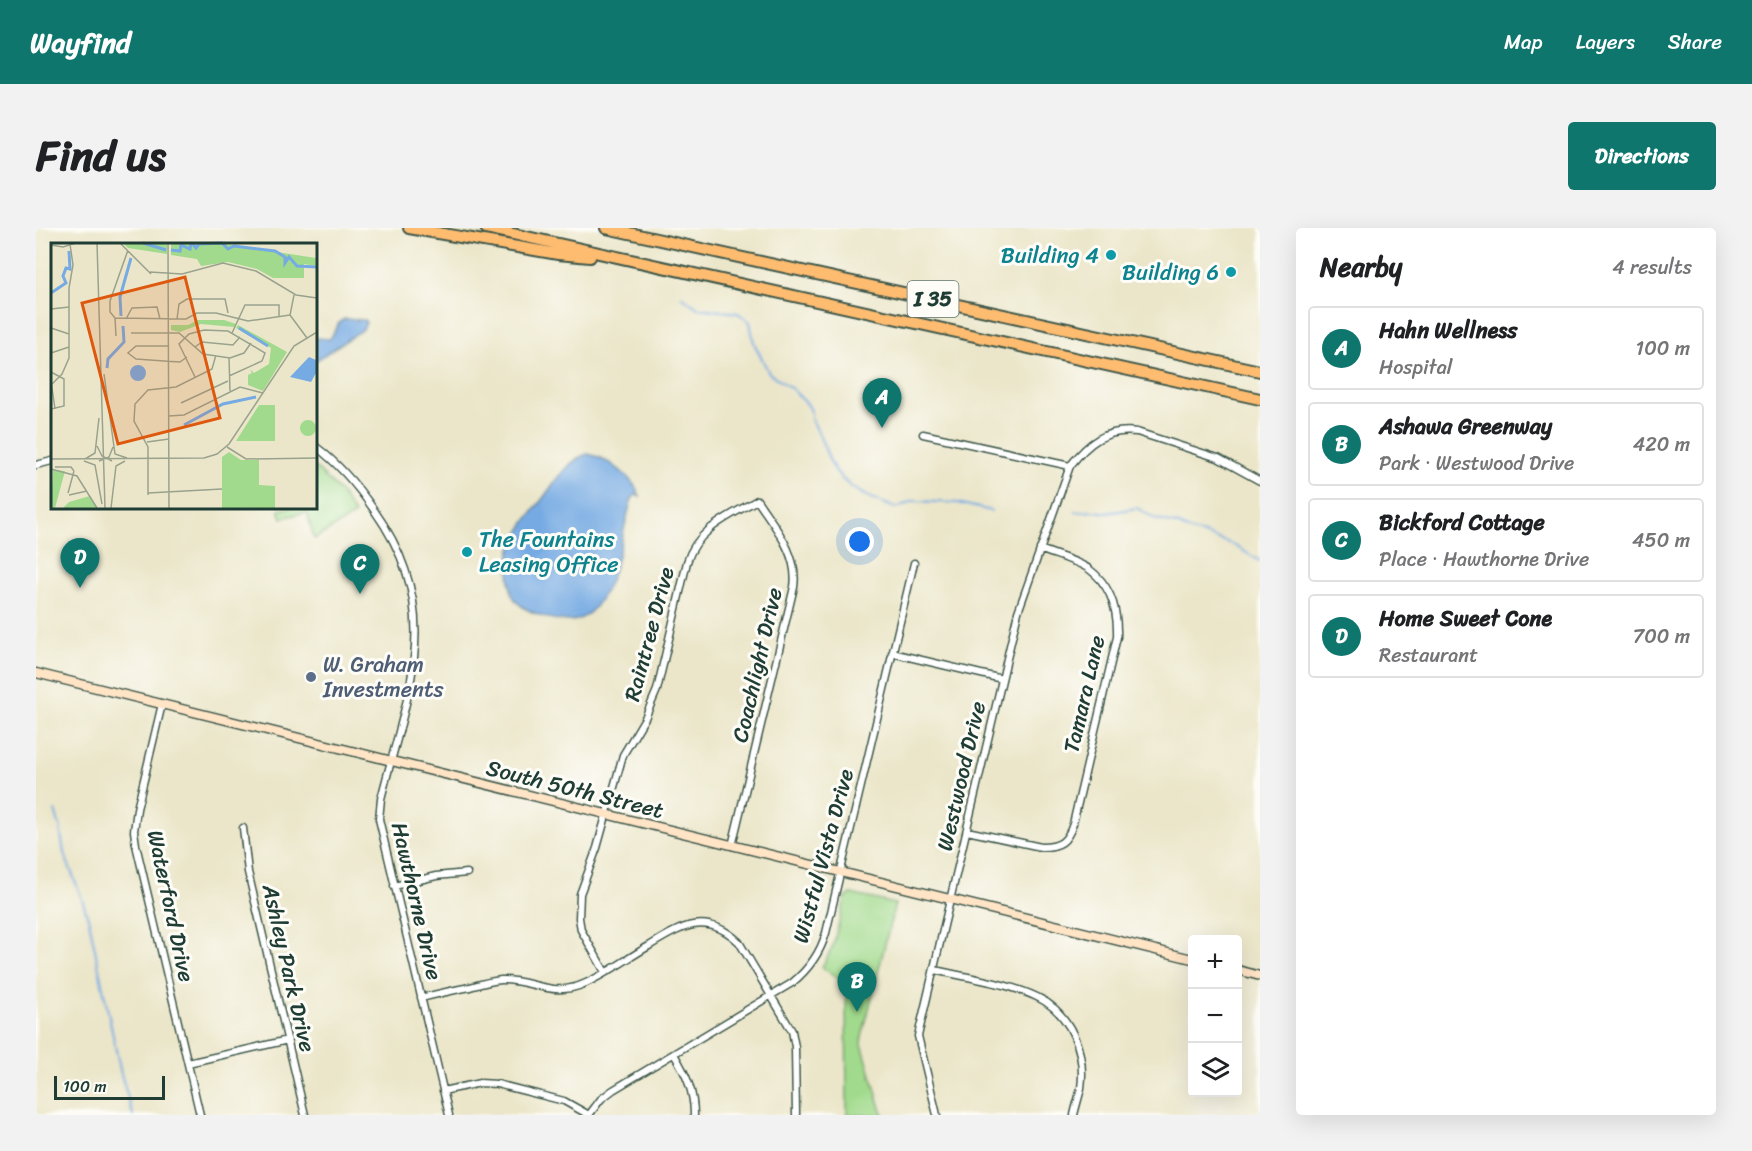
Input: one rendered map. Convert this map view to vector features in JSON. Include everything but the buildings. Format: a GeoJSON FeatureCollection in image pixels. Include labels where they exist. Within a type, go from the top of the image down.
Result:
{"type":"FeatureCollection","features":[{"type":"Feature","properties":{"kind":"highway"},"geometry":{"type":"LineString","coordinates":[[409,228],[558,254],[633,260]]}},
{"type":"Feature","properties":{"kind":"highway","name":"I 35"},"geometry":{"type":"LineString","coordinates":[[486,228],[1260,399]]}},
{"type":"Feature","properties":{"kind":"highway","name":"I 35"},"geometry":{"type":"LineString","coordinates":[[606,228],[1260,371]]}},
{"type":"Feature","properties":{"kind":"main road","name":"South 50th Street"},"geometry":{"type":"LineString","coordinates":[[36,673],[1188,958]]}},
{"type":"Feature","properties":{"kind":"main road"},"geometry":{"type":"LineString","coordinates":[[1242,971],[1260,976]]}},
{"type":"Feature","properties":{"kind":"street","name":"Westwood Drive"},"geometry":{"type":"LineString","coordinates":[[937,1115],[918,1036],[1018,612],[1070,466],[1080,452],[1097,440],[1108,435],[1129,431],[1218,458],[1260,481]]}},
{"type":"Feature","properties":{"kind":"street"},"geometry":{"type":"LineString","coordinates":[[923,434],[1070,466]]}},
{"type":"Feature","properties":{"kind":"street","name":"Hawthorne Drive"},"geometry":{"type":"LineString","coordinates":[[316,447],[340,466],[382,522],[407,574],[414,607],[416,625],[414,663],[381,799],[379,819],[449,1115]]}},
{"type":"Feature","properties":{"kind":"street"},"geometry":{"type":"LineString","coordinates":[[36,465],[51,461]]}},
{"type":"Feature","properties":{"kind":"street","name":"Raintree Drive"},"geometry":{"type":"LineString","coordinates":[[605,972],[581,930],[578,905],[607,815],[623,755],[645,718],[657,690],[692,549],[704,533],[712,527],[758,500]]}},
{"type":"Feature","properties":{"kind":"street","name":"Coachlight Drive"},"geometry":{"type":"LineString","coordinates":[[732,846],[795,575],[792,556],[758,500]]}},
{"type":"Feature","properties":{"kind":"street","name":"Tamara Lane"},"geometry":{"type":"LineString","coordinates":[[967,831],[1041,848],[1052,847],[1063,842],[1070,834],[1073,824],[1117,637],[1118,622],[1113,601],[1102,582],[1088,568],[1040,549]]}},
{"type":"Feature","properties":{"kind":"street","name":"Wistful Vista Drive"},"geometry":{"type":"LineString","coordinates":[[589,1115],[601,1099],[613,1090],[802,975],[817,956],[826,933],[914,563]]}},
{"type":"Feature","properties":{"kind":"street"},"geometry":{"type":"LineString","coordinates":[[892,653],[1002,679]]}},
{"type":"Feature","properties":{"kind":"street","name":"Waterford Drive"},"geometry":{"type":"LineString","coordinates":[[162,704],[137,809],[134,831],[200,1115]]}},
{"type":"Feature","properties":{"kind":"street","name":"Ashley Park Drive"},"geometry":{"type":"LineString","coordinates":[[243,828],[248,872],[305,1115]]}},
{"type":"Feature","properties":{"kind":"street"},"geometry":{"type":"LineString","coordinates":[[394,886],[436,876],[467,873]]}},
{"type":"Feature","properties":{"kind":"street"},"geometry":{"type":"LineString","coordinates":[[421,998],[505,980],[552,990],[563,989],[585,984],[676,930],[695,924],[724,930],[739,942],[788,1022],[794,1040],[796,1115]]}},
{"type":"Feature","properties":{"kind":"street"},"geometry":{"type":"LineString","coordinates":[[934,970],[1020,991],[1040,998],[1055,1009],[1067,1023],[1078,1043],[1081,1086],[1074,1115]]}},
{"type":"Feature","properties":{"kind":"street"},"geometry":{"type":"LineString","coordinates":[[188,1063],[288,1040]]}},
{"type":"Feature","properties":{"kind":"street"},"geometry":{"type":"LineString","coordinates":[[674,1054],[693,1093],[694,1115]]}},
{"type":"Feature","properties":{"kind":"street"},"geometry":{"type":"LineString","coordinates":[[443,1091],[480,1083],[497,1084],[564,1101],[589,1115]]}},
{"type":"Feature","properties":{"kind":"green space"},"geometry":{"type":"Polygon","coordinates":[[[316,468],[341,493],[355,515],[314,539],[307,512],[282,518],[279,510],[316,508],[316,468]]]}},
{"type":"Feature","properties":{"kind":"green space"},"geometry":{"type":"Polygon","coordinates":[[[851,894],[895,904],[861,1041],[883,1115],[847,1115],[846,984],[822,967],[833,946],[845,899],[851,894]]]}},
{"type":"Feature","properties":{"kind":"water"},"geometry":{"type":"Polygon","coordinates":[[[344,319],[365,320],[366,323],[363,329],[316,360],[316,338],[330,339],[339,323],[344,319]]]}},
{"type":"Feature","properties":{"kind":"water"},"geometry":{"type":"Polygon","coordinates":[[[588,454],[619,469],[626,475],[640,496],[635,495],[632,499],[614,569],[597,604],[590,612],[577,620],[552,619],[534,613],[514,598],[509,576],[510,553],[520,530],[559,476],[576,460],[588,454]]]}},
{"type":"Feature","properties":{"kind":"waterway"},"geometry":{"type":"LineString","coordinates":[[681,296],[698,308],[738,313],[750,322],[754,343],[769,373],[792,389],[808,405],[811,418],[835,471],[849,486],[896,508],[916,501],[958,503],[991,511]]}},
{"type":"Feature","properties":{"kind":"waterway"},"geometry":{"type":"LineString","coordinates":[[1076,512],[1107,513],[1137,508],[1155,519],[1232,544],[1260,561]]}},
{"type":"Feature","properties":{"kind":"waterway"},"geometry":{"type":"LineString","coordinates":[[55,811],[64,853],[89,921],[121,1074],[133,1115]]}},
{"type":"Feature","properties":{"kind":"place","name":"Building 4"},"geometry":{"type":"Point","coordinates":[1111,255]}},
{"type":"Feature","properties":{"kind":"place","name":"Building 6"},"geometry":{"type":"Point","coordinates":[1231,272]}},
{"type":"Feature","properties":{"kind":"place","name":"Hahn Wellness"},"geometry":{"type":"Point","coordinates":[882,428]}},
{"type":"Feature","properties":{"kind":"place","name":"The Fountains Leasing Office"},"geometry":{"type":"Point","coordinates":[467,552]}},
{"type":"Feature","properties":{"kind":"place","name":"Home Sweet Cone"},"geometry":{"type":"Point","coordinates":[80,588]}},
{"type":"Feature","properties":{"kind":"place","name":"Bickford Cottage"},"geometry":{"type":"Point","coordinates":[360,594]}},
{"type":"Feature","properties":{"kind":"place","name":"W. Graham Investments"},"geometry":{"type":"Point","coordinates":[311,677]}},
{"type":"Feature","properties":{"kind":"place","name":"Ashawa Greenway"},"geometry":{"type":"Point","coordinates":[857,1012]}}]}
